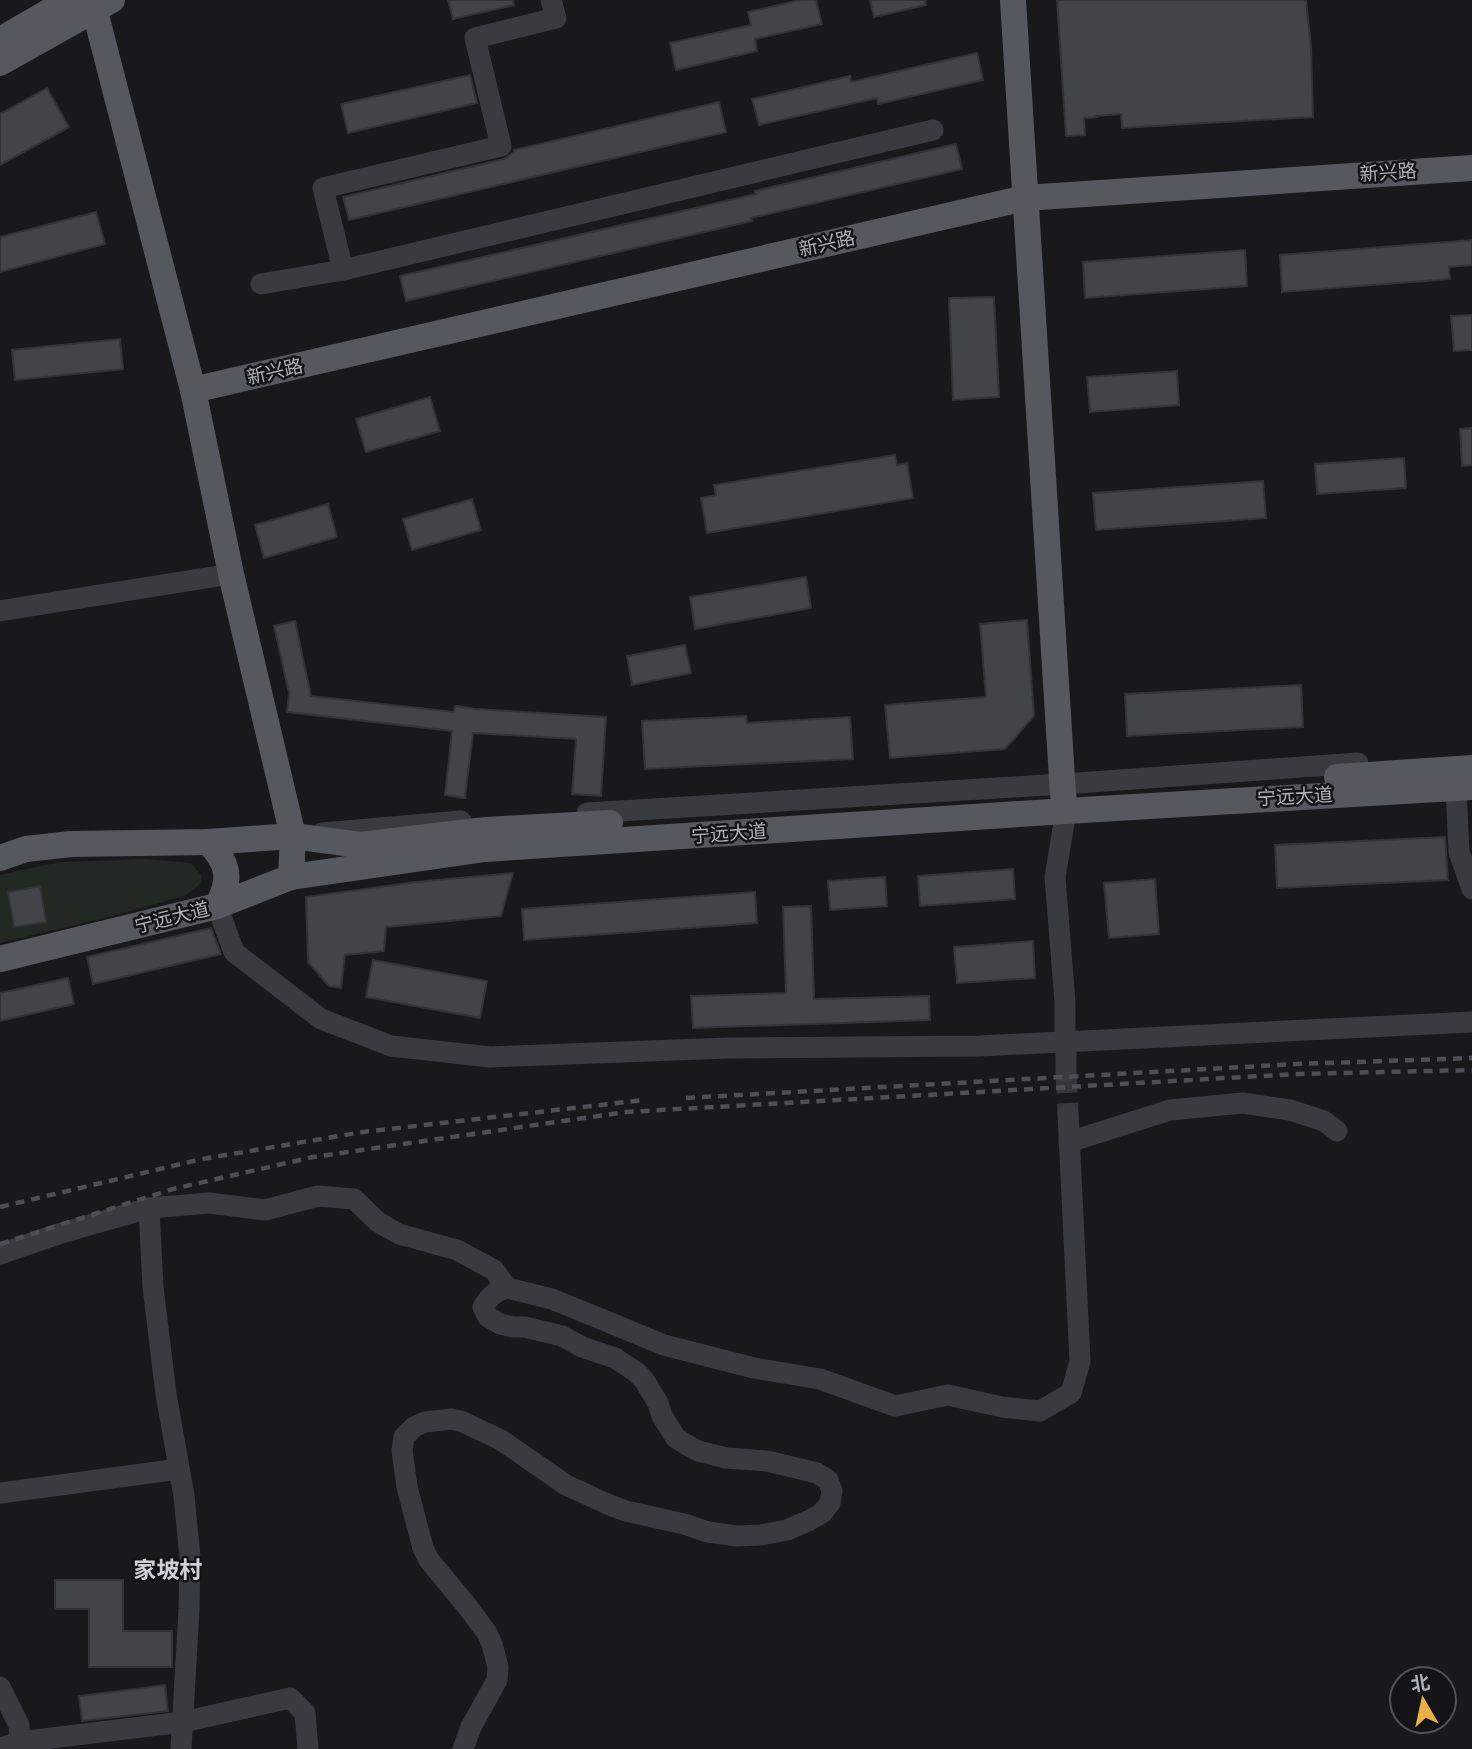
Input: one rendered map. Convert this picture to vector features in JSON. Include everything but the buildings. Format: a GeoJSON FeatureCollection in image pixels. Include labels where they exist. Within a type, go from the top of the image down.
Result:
{"type":"FeatureCollection","features":[{"type":"Feature","properties":{"kind":"main road"},"geometry":{"type":"LineString","coordinates":[[0,40],[69,0]]}},
{"type":"Feature","properties":{"kind":"main road"},"geometry":{"type":"LineString","coordinates":[[1013,0],[1064,796]]}},
{"type":"Feature","properties":{"kind":"main road"},"geometry":{"type":"LineString","coordinates":[[0,63],[99,3],[195,399],[231,573],[293,836],[291,877]]}},
{"type":"Feature","properties":{"kind":"main road","name":"新兴路"},"geometry":{"type":"LineString","coordinates":[[195,399],[1026,205],[1472,168]]}},
{"type":"Feature","properties":{"kind":"main road","name":"新兴路"},"geometry":{"type":"LineString","coordinates":[[1026,205],[1472,182]]}},
{"type":"Feature","properties":{"kind":"main road","name":"宁远大道"},"geometry":{"type":"LineString","coordinates":[[0,858],[26,849],[71,844],[208,842],[293,836],[360,845],[486,830],[1064,796],[1467,781]]}},
{"type":"Feature","properties":{"kind":"main road","name":"宁远大道"},"geometry":{"type":"LineString","coordinates":[[0,959],[217,906],[291,877],[485,849],[1064,796]]}},
{"type":"Feature","properties":{"kind":"main road"},"geometry":{"type":"LineString","coordinates":[[208,842],[222,859],[227,879],[224,894],[217,906]]}},
{"type":"Feature","properties":{"kind":"street"},"geometry":{"type":"LineString","coordinates":[[343,270],[323,188],[501,146],[475,38],[556,18],[551,0]]}},
{"type":"Feature","properties":{"kind":"street"},"geometry":{"type":"LineString","coordinates":[[261,284],[343,270],[933,130]]}},
{"type":"Feature","properties":{"kind":"street"},"geometry":{"type":"LineString","coordinates":[[0,611],[231,573]]}},
{"type":"Feature","properties":{"kind":"street","name":"宁远大道"},"geometry":{"type":"LineString","coordinates":[[1064,796],[1472,755]]}},
{"type":"Feature","properties":{"kind":"street"},"geometry":{"type":"LineString","coordinates":[[1467,781],[1459,852],[1472,889]]}},
{"type":"Feature","properties":{"kind":"street"},"geometry":{"type":"LineString","coordinates":[[1064,796],[1055,877],[1065,1030]]}},
{"type":"Feature","properties":{"kind":"street"},"geometry":{"type":"LineString","coordinates":[[217,906],[234,952],[321,1019],[391,1046],[490,1057],[728,1048],[979,1046],[1472,1022]]}},
{"type":"Feature","properties":{"kind":"street"},"geometry":{"type":"LineString","coordinates":[[1069,1142],[1170,1110],[1243,1103],[1290,1110],[1324,1121],[1337,1131]]}},
{"type":"Feature","properties":{"kind":"street"},"geometry":{"type":"LineString","coordinates":[[463,1749],[471,1727],[497,1680],[498,1667],[487,1633],[429,1560],[423,1548],[407,1488],[402,1450],[404,1437],[414,1427],[425,1422],[452,1419],[463,1422],[501,1440],[566,1485],[601,1501],[626,1511],[708,1532],[737,1536],[787,1530],[822,1513],[830,1503],[832,1491],[828,1480],[817,1473],[768,1461],[726,1458],[687,1446],[676,1438],[644,1381],[636,1372],[615,1357],[582,1347],[562,1336],[500,1324],[488,1317],[483,1307],[490,1297],[507,1288],[552,1299],[664,1345],[754,1368],[820,1379],[895,1406],[948,1395],[1002,1407],[1040,1411],[1071,1393],[1080,1361],[1068,1114]]}},
{"type":"Feature","properties":{"kind":"street"},"geometry":{"type":"LineString","coordinates":[[0,1254],[149,1208],[209,1203],[265,1210],[318,1196],[354,1199],[378,1222],[399,1234],[457,1250],[494,1270],[507,1288]]}},
{"type":"Feature","properties":{"kind":"street"},"geometry":{"type":"LineString","coordinates":[[149,1208],[153,1287],[166,1394],[184,1496],[190,1557],[181,1749]]}},
{"type":"Feature","properties":{"kind":"street"},"geometry":{"type":"LineString","coordinates":[[0,1493],[179,1469]]}},
{"type":"Feature","properties":{"kind":"street"},"geometry":{"type":"LineString","coordinates":[[0,1687],[19,1725],[13,1746],[183,1722],[290,1698],[305,1713],[308,1749]]}},
{"type":"Feature","properties":{"kind":"shaded area"},"geometry":{"type":"Polygon","coordinates":[[[146,859],[191,863],[202,876],[200,884],[185,896],[0,943],[0,875],[60,862],[146,859]]]}},
{"type":"Feature","properties":{"kind":"tunnel"},"geometry":{"type":"LineString","coordinates":[[1066,1072],[1068,1114]]}},
{"type":"Feature","properties":{"kind":"railway"},"geometry":{"type":"LineString","coordinates":[[686,1098],[1297,1064],[1472,1058]]}},
{"type":"Feature","properties":{"kind":"railway"},"geometry":{"type":"LineString","coordinates":[[0,1244],[173,1189],[313,1157],[626,1112],[1297,1074],[1472,1070]]}},
{"type":"Feature","properties":{"kind":"railway"},"geometry":{"type":"LineString","coordinates":[[0,1207],[202,1159],[363,1132],[644,1100]]}},
{"type":"Feature","properties":{"kind":"district","name":"家坡村"},"geometry":{"type":"Point","coordinates":[168,1570]}}]}
